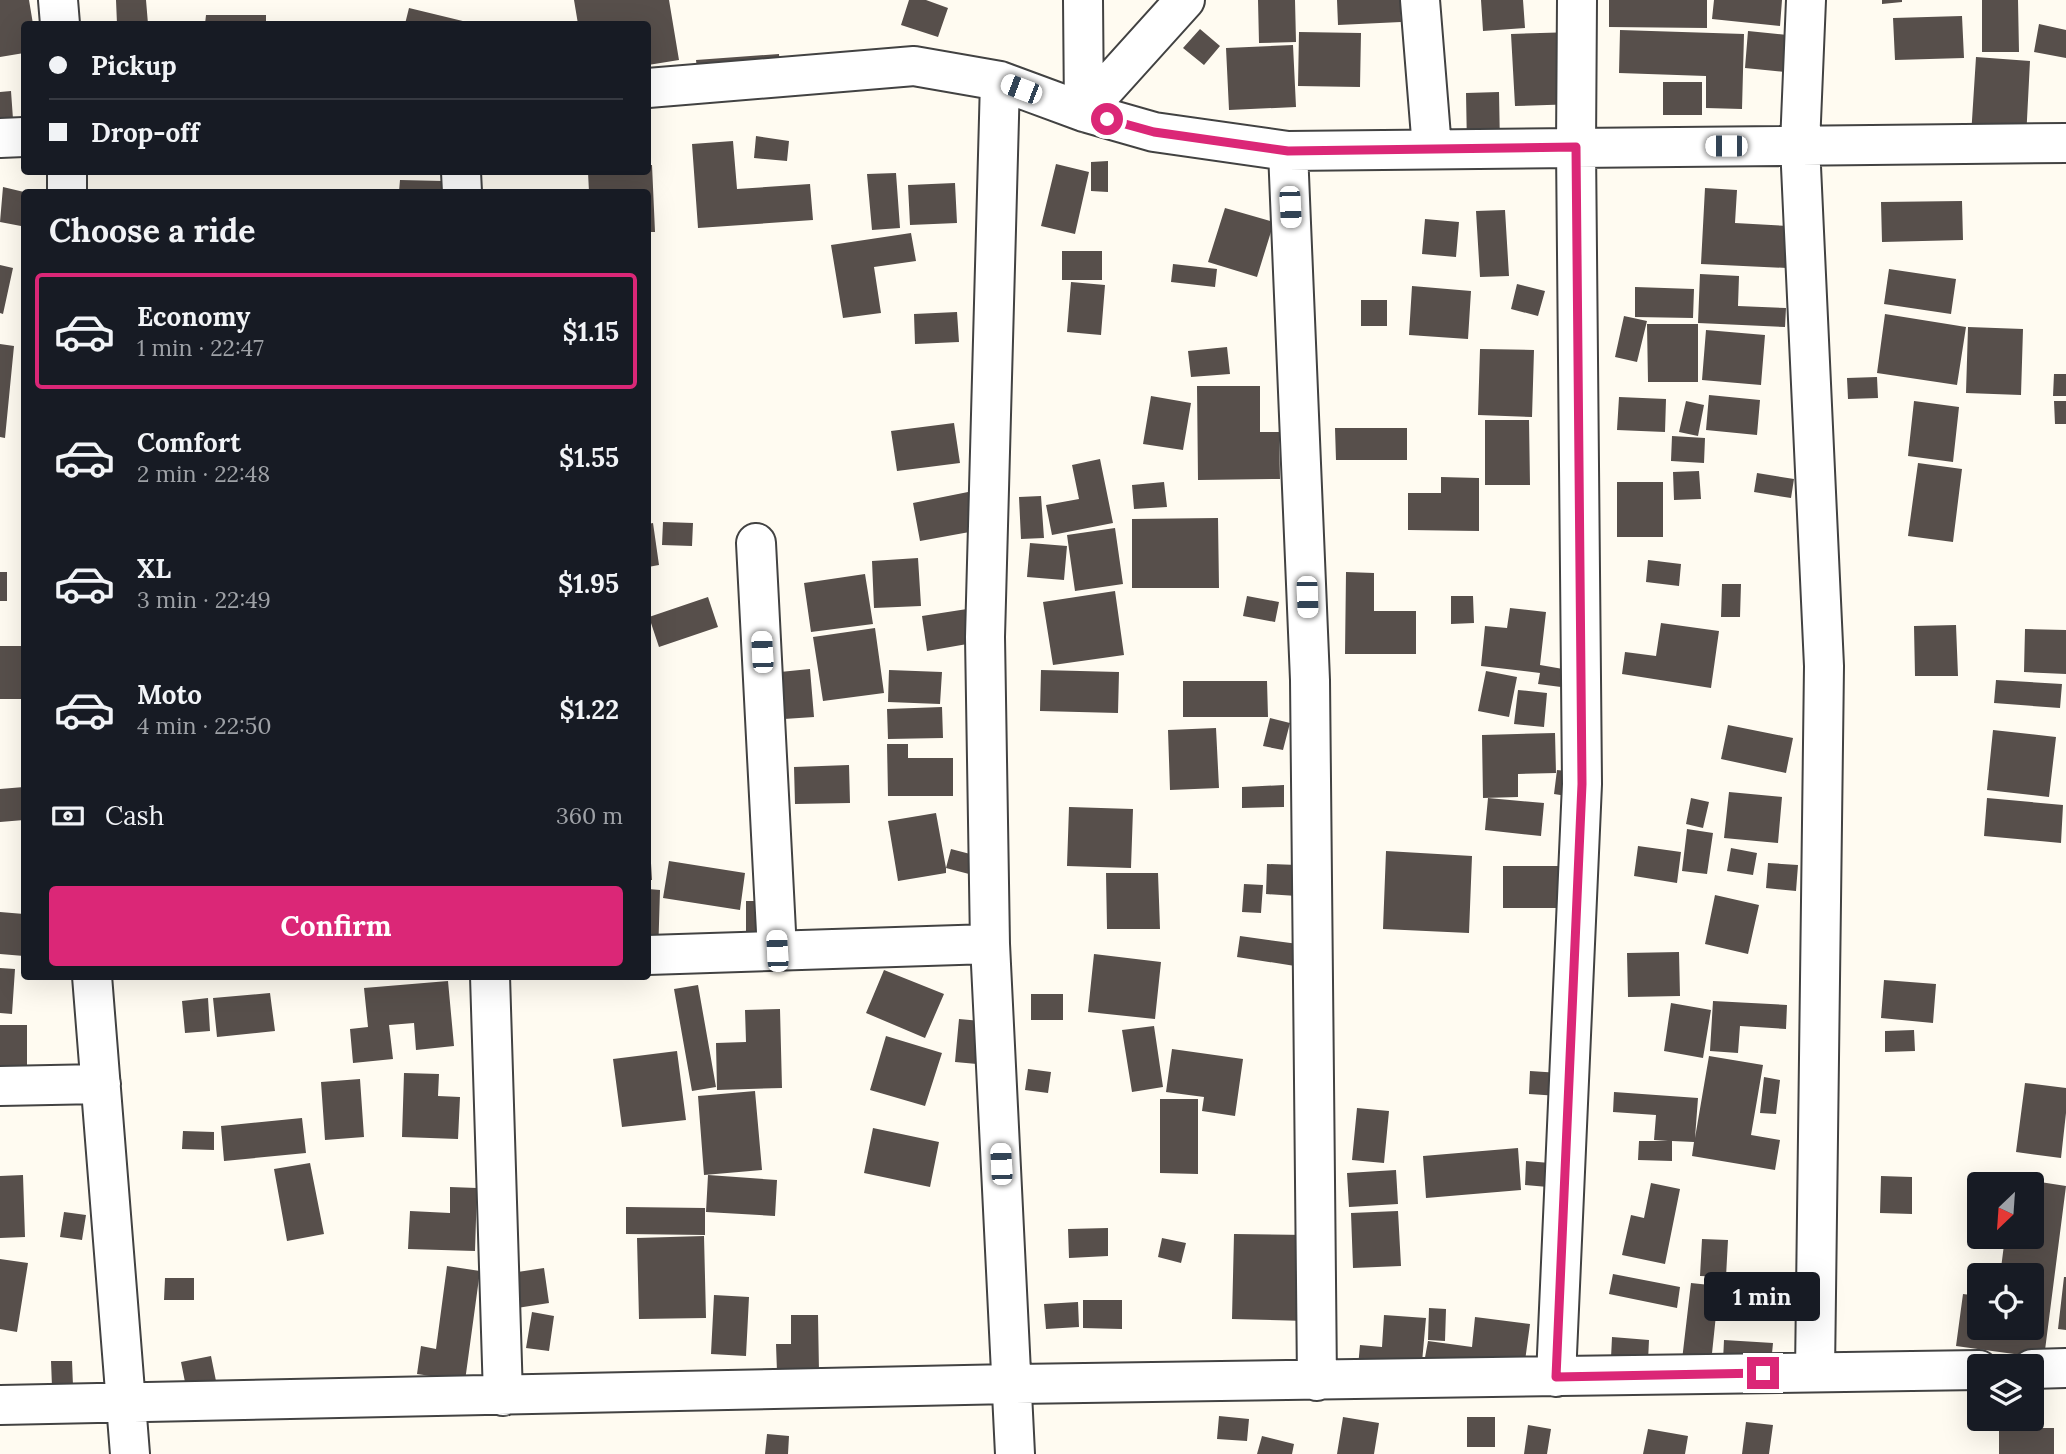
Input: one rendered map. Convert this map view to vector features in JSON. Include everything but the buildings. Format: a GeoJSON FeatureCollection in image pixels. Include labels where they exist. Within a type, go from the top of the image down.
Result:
{"type":"FeatureCollection","features":[{"type":"Feature","properties":{"kind":"street"},"geometry":{"type":"LineString","coordinates":[[58,0],[60,21]]}},
{"type":"Feature","properties":{"kind":"street"},"geometry":{"type":"LineString","coordinates":[[1083,0],[1084,112]]}},
{"type":"Feature","properties":{"kind":"street"},"geometry":{"type":"LineString","coordinates":[[1084,112],[1185,0]]}},
{"type":"Feature","properties":{"kind":"street"},"geometry":{"type":"LineString","coordinates":[[1420,0],[1432,149]]}},
{"type":"Feature","properties":{"kind":"street"},"geometry":{"type":"LineString","coordinates":[[1556,1377],[1582,784],[1577,0]]}},
{"type":"Feature","properties":{"kind":"street"},"geometry":{"type":"LineString","coordinates":[[1805,0],[1800,145],[1824,666],[1815,1372]]}},
{"type":"Feature","properties":{"kind":"street"},"geometry":{"type":"LineString","coordinates":[[651,88],[914,66],[1000,81],[1084,112],[1154,132],[1288,151],[2066,143]]}},
{"type":"Feature","properties":{"kind":"street"},"geometry":{"type":"LineString","coordinates":[[1000,81],[985,637],[990,944],[1014,1454]]}},
{"type":"Feature","properties":{"kind":"street"},"geometry":{"type":"LineString","coordinates":[[0,138],[21,137]]}},
{"type":"Feature","properties":{"kind":"street"},"geometry":{"type":"LineString","coordinates":[[1288,151],[1310,680],[1317,1381]]}},
{"type":"Feature","properties":{"kind":"street"},"geometry":{"type":"LineString","coordinates":[[756,543],[777,951]]}},
{"type":"Feature","properties":{"kind":"street"},"geometry":{"type":"LineString","coordinates":[[651,955],[990,944]]}},
{"type":"Feature","properties":{"kind":"street"},"geometry":{"type":"LineString","coordinates":[[92,980],[130,1454]]}},
{"type":"Feature","properties":{"kind":"street"},"geometry":{"type":"LineString","coordinates":[[490,980],[503,1396]]}},
{"type":"Feature","properties":{"kind":"street"},"geometry":{"type":"LineString","coordinates":[[0,1086],[101,1084]]}},
{"type":"Feature","properties":{"kind":"street"},"geometry":{"type":"LineString","coordinates":[[2044,1369],[2066,1368]]}},
{"type":"Feature","properties":{"kind":"street"},"geometry":{"type":"LineString","coordinates":[[0,1405],[1012,1384],[1967,1370]]}},
{"type":"Feature","properties":{"kind":"route"},"geometry":{"type":"LineString","coordinates":[[1107,119],[1154,132],[1288,151],[1576,147],[1582,784],[1556,1377],[1763,1373]]}}]}
